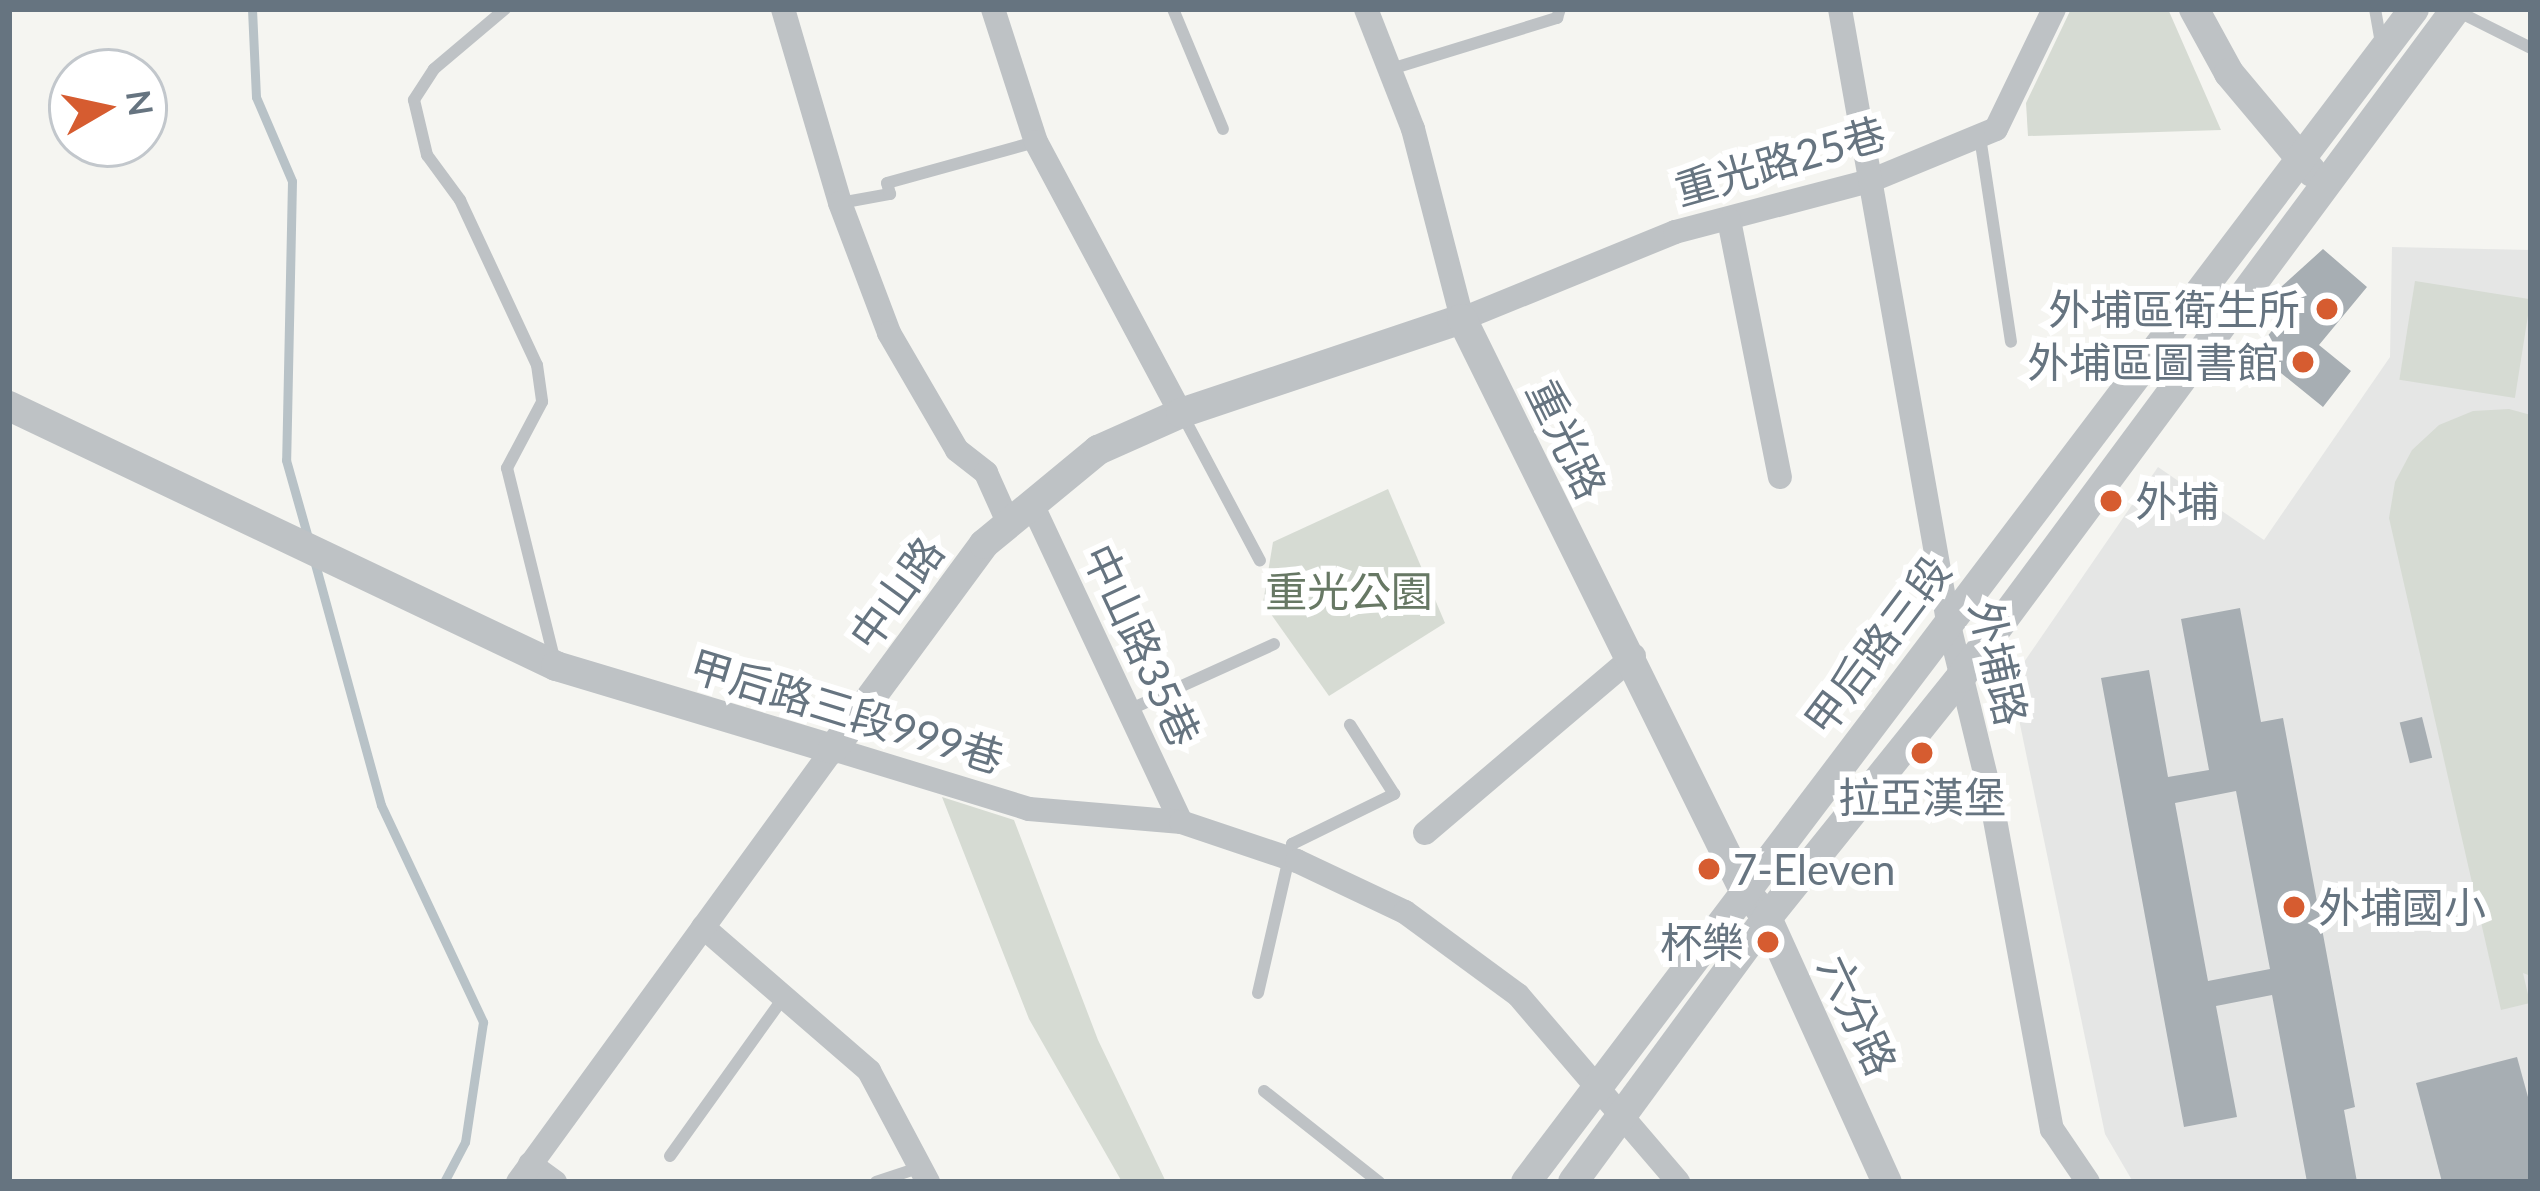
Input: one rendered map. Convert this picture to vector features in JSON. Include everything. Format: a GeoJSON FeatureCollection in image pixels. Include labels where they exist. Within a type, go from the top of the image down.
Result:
{"type":"FeatureCollection","features":[{"type":"Feature","properties":{"kind":"street","name":"中山路35巷"},"geometry":{"type":"LineString","coordinates":[[783,9],[840,203],[889,333],[957,450],[986,473],[1019,512],[1131,709],[1180,822]]}},
{"type":"Feature","properties":{"kind":"street"},"geometry":{"type":"LineString","coordinates":[[993,9],[1036,142],[1181,413]]}},
{"type":"Feature","properties":{"kind":"street","name":"重光路"},"geometry":{"type":"LineString","coordinates":[[1366,9],[1391,69],[1462,319],[1634,656],[1743,888]]}},
{"type":"Feature","properties":{"kind":"street","name":"外埔路"},"geometry":{"type":"LineString","coordinates":[[1840,9],[1948,620],[2052,1129],[2088,1182]]}},
{"type":"Feature","properties":{"kind":"street"},"geometry":{"type":"LineString","coordinates":[[1980,136],[1996,129],[2054,9]]}},
{"type":"Feature","properties":{"kind":"street"},"geometry":{"type":"LineString","coordinates":[[2194,9],[2229,73],[2298,162],[2326,183]]}},
{"type":"Feature","properties":{"kind":"street","name":"甲后路三段"},"geometry":{"type":"LineString","coordinates":[[1526,1182],[1743,888],[2414,9]]}},
{"type":"Feature","properties":{"kind":"street","name":"甲后路三段"},"geometry":{"type":"LineString","coordinates":[[1573,1182],[1767,918],[1960,678],[2456,10]]}},
{"type":"Feature","properties":{"kind":"street","name":"重光路25巷"},"geometry":{"type":"LineString","coordinates":[[1462,319],[1675,232],[1870,181],[1980,136]]}},
{"type":"Feature","properties":{"kind":"street"},"geometry":{"type":"LineString","coordinates":[[1729,220],[1780,477]]}},
{"type":"Feature","properties":{"kind":"street","name":"中山路"},"geometry":{"type":"LineString","coordinates":[[524,1173],[833,749],[1019,512],[1099,450],[1181,413],[1462,319]]}},
{"type":"Feature","properties":{"kind":"street","name":"甲后路三段999巷"},"geometry":{"type":"LineString","coordinates":[[9,406],[556,666],[1029,809],[1180,822],[1286,857],[1405,912],[1518,995],[1625,1114],[1678,1182]]}},
{"type":"Feature","properties":{"kind":"street"},"geometry":{"type":"LineString","coordinates":[[1425,832],[1634,656]]}},
{"type":"Feature","properties":{"kind":"street","name":"六分路"},"geometry":{"type":"LineString","coordinates":[[1743,888],[1767,918],[1887,1182]]}},
{"type":"Feature","properties":{"kind":"street"},"geometry":{"type":"LineString","coordinates":[[703,927],[869,1071],[924,1174]]}},
{"type":"Feature","properties":{"kind":"street"},"geometry":{"type":"LineString","coordinates":[[524,1173],[555,1182]]}},
{"type":"Feature","properties":{"kind":"lane"},"geometry":{"type":"LineString","coordinates":[[505,9],[434,69],[414,100],[427,155],[460,200],[537,365],[542,402],[507,468],[556,666]]}},
{"type":"Feature","properties":{"kind":"lane"},"geometry":{"type":"LineString","coordinates":[[1173,9],[1222,129]]}},
{"type":"Feature","properties":{"kind":"lane"},"geometry":{"type":"LineString","coordinates":[[1391,69],[1557,17],[1560,9]]}},
{"type":"Feature","properties":{"kind":"lane"},"geometry":{"type":"LineString","coordinates":[[2375,9],[2383,50]]}},
{"type":"Feature","properties":{"kind":"lane"},"geometry":{"type":"LineString","coordinates":[[2456,10],[2531,48]]}},
{"type":"Feature","properties":{"kind":"lane"},"geometry":{"type":"LineString","coordinates":[[1980,136],[2011,342]]}},
{"type":"Feature","properties":{"kind":"lane"},"geometry":{"type":"LineString","coordinates":[[840,203],[890,194],[887,183],[1036,142]]}},
{"type":"Feature","properties":{"kind":"lane"},"geometry":{"type":"LineString","coordinates":[[1181,413],[1259,561]]}},
{"type":"Feature","properties":{"kind":"lane"},"geometry":{"type":"LineString","coordinates":[[1131,709],[1274,644]]}},
{"type":"Feature","properties":{"kind":"lane"},"geometry":{"type":"LineString","coordinates":[[1258,993],[1292,844],[1394,794],[1350,724]]}},
{"type":"Feature","properties":{"kind":"lane"},"geometry":{"type":"LineString","coordinates":[[670,1156],[784,997]]}},
{"type":"Feature","properties":{"kind":"lane"},"geometry":{"type":"LineString","coordinates":[[1264,1090],[1379,1182]]}},
{"type":"Feature","properties":{"kind":"lane"},"geometry":{"type":"LineString","coordinates":[[876,1182],[924,1174]]}},
{"type":"Feature","properties":{"kind":"shaded area","name":"外埔國小"},"geometry":{"type":"Polygon","coordinates":[[[2392,247],[2531,250],[2531,1182],[2133,1182],[2105,1134],[2011,681],[2158,467],[2264,540],[2390,357],[2392,247]]]}},
{"type":"Feature","properties":{"kind":"green space"},"geometry":{"type":"Polygon","coordinates":[[[2071,9],[2168,9],[2221,130],[2028,136],[2026,103],[2071,9]]]}},
{"type":"Feature","properties":{"kind":"green space"},"geometry":{"type":"Polygon","coordinates":[[[2415,281],[2531,299],[2515,398],[2399,380],[2415,281]]]}},
{"type":"Feature","properties":{"kind":"green space"},"geometry":{"type":"Polygon","coordinates":[[[2509,409],[2531,415],[2531,976],[2523,973],[2530,1003],[2501,1010],[2389,518],[2395,482],[2412,450],[2439,425],[2473,411],[2509,409]]]}},
{"type":"Feature","properties":{"kind":"green space","name":"重光公園"},"geometry":{"type":"Polygon","coordinates":[[[1388,489],[1445,623],[1329,696],[1263,603],[1273,542],[1388,489]]]}},
{"type":"Feature","properties":{"kind":"green space"},"geometry":{"type":"Polygon","coordinates":[[[942,797],[1014,820],[1098,1040],[1166,1182],[1122,1182],[1029,1019],[942,797]]]}},
{"type":"Feature","properties":{"kind":"building"},"geometry":{"type":"Polygon","coordinates":[[[2323,249],[2367,287],[2319,345],[2351,371],[2323,407],[2255,352],[2296,300],[2281,287],[2323,249]]]}},
{"type":"Feature","properties":{"kind":"building"},"geometry":{"type":"Polygon","coordinates":[[[2240,608],[2261,722],[2283,718],[2355,1107],[2344,1110],[2357,1182],[2307,1182],[2272,995],[2216,1006],[2237,1117],[2184,1127],[2101,678],[2149,670],[2168,777],[2209,770],[2181,619],[2240,608]],[[2236,791],[2175,803],[2208,981],[2270,969],[2236,791]]]}},
{"type":"Feature","properties":{"kind":"building"},"geometry":{"type":"Polygon","coordinates":[[[2422,717],[2432,758],[2410,763],[2400,723],[2422,717]]]}},
{"type":"Feature","properties":{"kind":"building"},"geometry":{"type":"Polygon","coordinates":[[[2517,1057],[2531,1108],[2531,1182],[2442,1182],[2416,1083],[2517,1057]]]}},
{"type":"Feature","properties":{"kind":"waterway"},"geometry":{"type":"LineString","coordinates":[[252,9],[256,97],[292,181],[286,460],[308,538]]}},
{"type":"Feature","properties":{"kind":"waterway"},"geometry":{"type":"LineString","coordinates":[[314,560],[381,805],[483,1022],[465,1142],[444,1182]]}},
{"type":"Feature","properties":{"kind":"place","name":"外埔區衛生所"},"geometry":{"type":"Point","coordinates":[2327,309]}},
{"type":"Feature","properties":{"kind":"place","name":"外埔區圖書館"},"geometry":{"type":"Point","coordinates":[2303,362]}},
{"type":"Feature","properties":{"kind":"place","name":"外埔"},"geometry":{"type":"Point","coordinates":[2111,501]}},
{"type":"Feature","properties":{"kind":"place","name":"拉亞漢堡"},"geometry":{"type":"Point","coordinates":[1922,753]}},
{"type":"Feature","properties":{"kind":"place","name":"7-Eleven"},"geometry":{"type":"Point","coordinates":[1709,869]}},
{"type":"Feature","properties":{"kind":"place","name":"外埔國小"},"geometry":{"type":"Point","coordinates":[2294,907]}},
{"type":"Feature","properties":{"kind":"place","name":"杯樂"},"geometry":{"type":"Point","coordinates":[1768,942]}}]}
